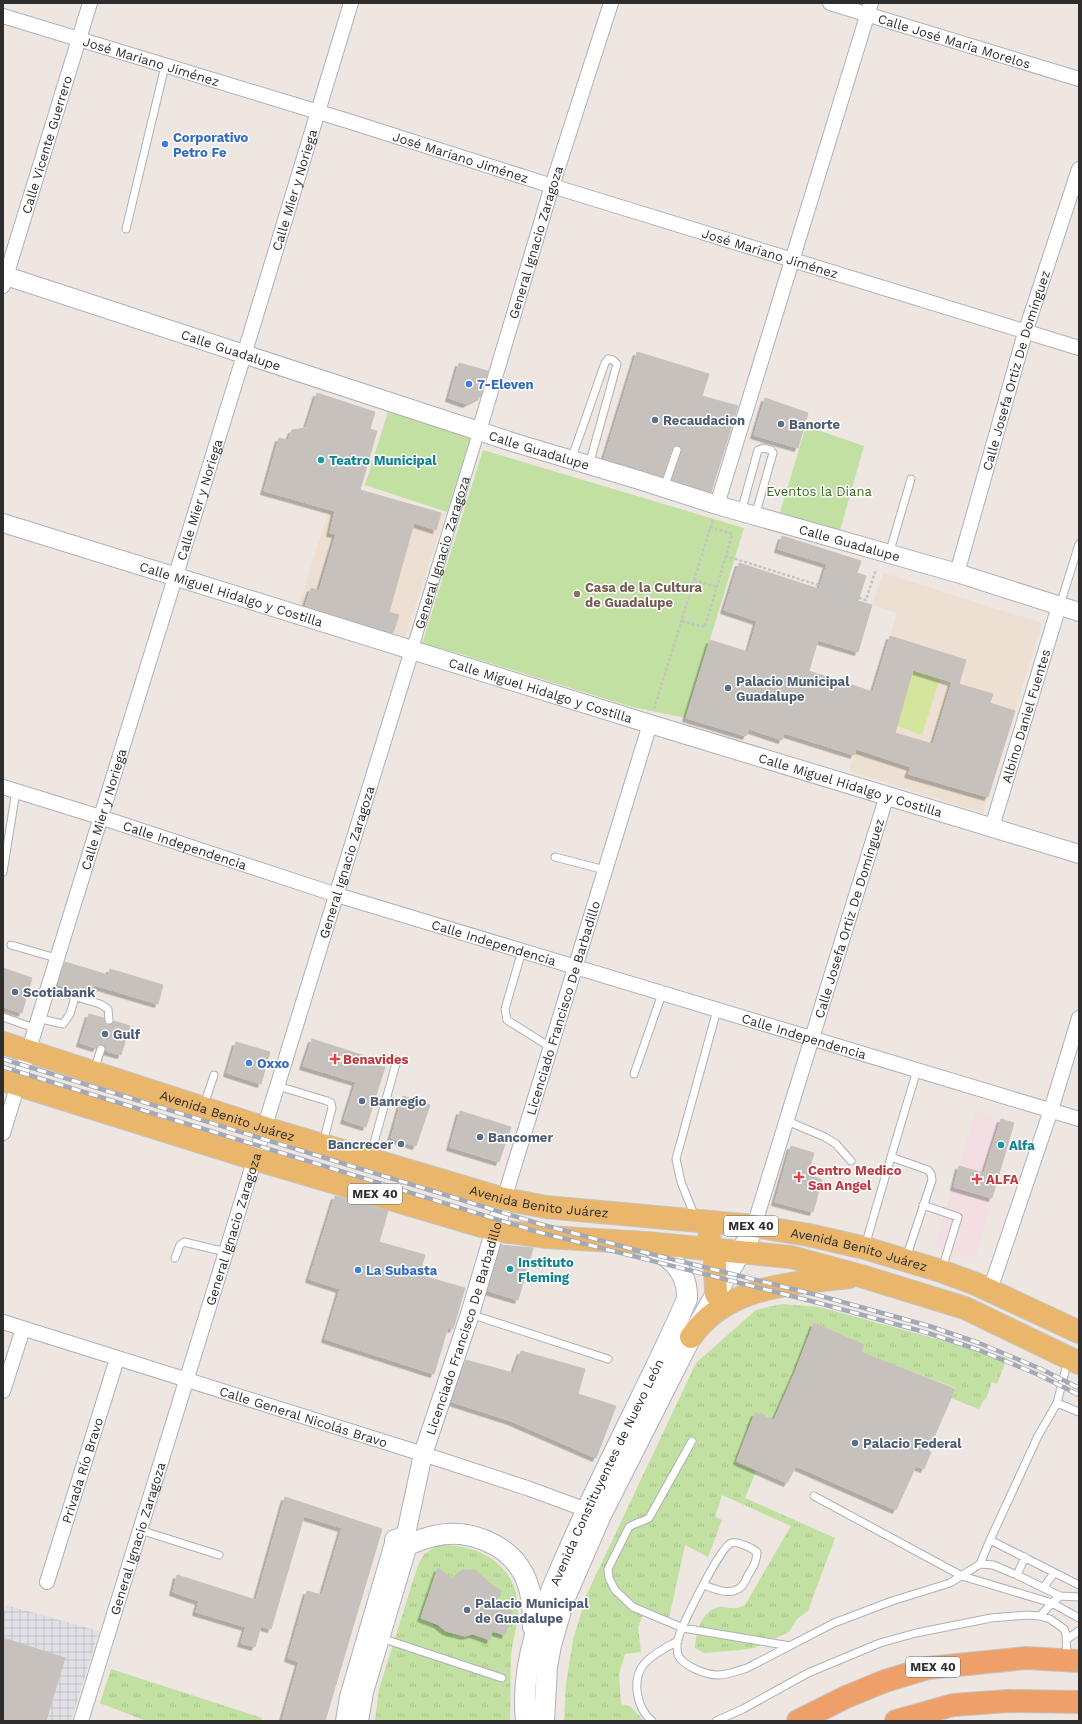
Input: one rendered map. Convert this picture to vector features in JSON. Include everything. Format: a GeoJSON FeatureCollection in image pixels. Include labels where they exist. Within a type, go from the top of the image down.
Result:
{"type":"FeatureCollection","features":[{"type":"Feature","properties":{"kind":"highway","name":"MEX 40"},"geometry":{"type":"LineString","coordinates":[[798,1721],[846,1697],[878,1684],[928,1668],[1026,1658],[1073,1661]]}},
{"type":"Feature","properties":{"kind":"highway"},"geometry":{"type":"LineString","coordinates":[[896,1721],[953,1705],[1008,1701],[1079,1702]]}},
{"type":"Feature","properties":{"kind":"main road","name":"Avenida Benito Juárez"},"geometry":{"type":"LineString","coordinates":[[3,1043],[265,1128],[504,1199],[546,1207],[754,1226],[809,1234],[865,1248],[941,1271],[983,1302],[1074,1361]]}},
{"type":"Feature","properties":{"kind":"main road","name":"Avenida Benito Juárez"},"geometry":{"type":"LineString","coordinates":[[10,1083],[255,1159],[495,1230],[547,1237],[646,1243],[791,1257],[946,1301],[983,1302],[1079,1332]]}},
{"type":"Feature","properties":{"kind":"main road"},"geometry":{"type":"LineString","coordinates":[[697,1221],[704,1230],[713,1250],[716,1269],[716,1294]]}},
{"type":"Feature","properties":{"kind":"main road","name":"Avenida Constituyentes de Nuevo León"},"geometry":{"type":"LineString","coordinates":[[526,1721],[525,1695],[527,1672],[532,1641],[543,1608],[594,1512],[691,1337],[741,1252],[754,1226]]}},
{"type":"Feature","properties":{"kind":"main road","name":"Avenida Constituyentes de Nuevo León"},"geometry":{"type":"LineString","coordinates":[[544,1721],[547,1667],[557,1622],[564,1600],[594,1512],[687,1299],[686,1280],[678,1267],[646,1243]]}},
{"type":"Feature","properties":{"kind":"main road"},"geometry":{"type":"LineString","coordinates":[[691,1337],[700,1325],[714,1312],[748,1293],[793,1284],[861,1276]]}},
{"type":"Feature","properties":{"kind":"main road"},"geometry":{"type":"LineString","coordinates":[[403,1540],[435,1535],[458,1534],[484,1540],[503,1551],[516,1564],[527,1582],[532,1604],[532,1641]]}},
{"type":"Feature","properties":{"kind":"street","name":"Calle Vicente Guerrero"},"geometry":{"type":"LineString","coordinates":[[4,279],[90,3]]}},
{"type":"Feature","properties":{"kind":"street","name":"Calle Mier y Noriega"},"geometry":{"type":"LineString","coordinates":[[3,1132],[10,1083],[27,1051],[36,1023],[176,576],[351,3]]}},
{"type":"Feature","properties":{"kind":"street","name":"General Ignacio Zaragoza"},"geometry":{"type":"LineString","coordinates":[[83,1716],[337,895],[479,431],[552,186],[611,3]]}},
{"type":"Feature","properties":{"kind":"street","name":"Calle José María Morelos"},"geometry":{"type":"LineString","coordinates":[[830,3],[869,9],[1079,79]]}},
{"type":"Feature","properties":{"kind":"street"},"geometry":{"type":"LineString","coordinates":[[717,505],[869,9]]}},
{"type":"Feature","properties":{"kind":"street","name":"José Mariano Jiménez"},"geometry":{"type":"LineString","coordinates":[[3,16],[317,112],[1025,333],[1079,348]]}},
{"type":"Feature","properties":{"kind":"street","name":"Calle Josefa Ortiz De Domínguez"},"geometry":{"type":"LineString","coordinates":[[957,573],[1025,333],[1079,169]]}},
{"type":"Feature","properties":{"kind":"street","name":"Calle Guadalupe"},"geometry":{"type":"LineString","coordinates":[[4,279],[244,354],[571,460],[717,505],[957,573],[1079,612]]}},
{"type":"Feature","properties":{"kind":"street","name":"Calle Miguel Hidalgo y Costilla"},"geometry":{"type":"LineString","coordinates":[[3,523],[650,724],[1079,854]]}},
{"type":"Feature","properties":{"kind":"street","name":"Albino Daniel Fuentes"},"geometry":{"type":"LineString","coordinates":[[992,827],[1059,606]]}},
{"type":"Feature","properties":{"kind":"street","name":"Licenciado Francisco De Barbadillo"},"geometry":{"type":"LineString","coordinates":[[359,1721],[364,1692],[381,1638],[423,1454],[470,1314],[550,1047],[650,724]]}},
{"type":"Feature","properties":{"kind":"street","name":"Calle Independencia"},"geometry":{"type":"LineString","coordinates":[[10,789],[337,895],[1079,1119]]}},
{"type":"Feature","properties":{"kind":"street","name":"Calle Josefa Ortiz De Domínguez"},"geometry":{"type":"LineString","coordinates":[[754,1226],[887,795]]}},
{"type":"Feature","properties":{"kind":"street"},"geometry":{"type":"LineString","coordinates":[[983,1302],[1051,1110],[1079,1018]]}},
{"type":"Feature","properties":{"kind":"street","name":"Calle General Nicolás Bravo"},"geometry":{"type":"LineString","coordinates":[[3,1322],[423,1454],[527,1488],[594,1512]]}},
{"type":"Feature","properties":{"kind":"street"},"geometry":{"type":"LineString","coordinates":[[3,1391],[23,1329]]}},
{"type":"Feature","properties":{"kind":"street","name":"Privada Río Bravo"},"geometry":{"type":"LineString","coordinates":[[47,1582],[117,1359]]}},
{"type":"Feature","properties":{"kind":"street","name":"Licenciado Francisco De Barbadillo"},"geometry":{"type":"LineString","coordinates":[[345,1721],[349,1697],[403,1540]]}},
{"type":"Feature","properties":{"kind":"lane"},"geometry":{"type":"LineString","coordinates":[[126,229],[165,66]]}},
{"type":"Feature","properties":{"kind":"lane"},"geometry":{"type":"LineString","coordinates":[[571,460],[605,363],[608,359],[613,360],[617,364],[589,465]]}},
{"type":"Feature","properties":{"kind":"lane"},"geometry":{"type":"LineString","coordinates":[[764,448],[771,450],[773,453],[748,514],[758,450],[764,448]]}},
{"type":"Feature","properties":{"kind":"lane"},"geometry":{"type":"LineString","coordinates":[[664,488],[676,450]]}},
{"type":"Feature","properties":{"kind":"lane"},"geometry":{"type":"LineString","coordinates":[[889,554],[911,479]]}},
{"type":"Feature","properties":{"kind":"lane"},"geometry":{"type":"LineString","coordinates":[[1059,606],[1079,544]]}},
{"type":"Feature","properties":{"kind":"lane"},"geometry":{"type":"LineString","coordinates":[[3,872],[10,789]]}},
{"type":"Feature","properties":{"kind":"lane"},"geometry":{"type":"LineString","coordinates":[[555,857],[605,870]]}},
{"type":"Feature","properties":{"kind":"lane"},"geometry":{"type":"LineString","coordinates":[[10,945],[56,958]]}},
{"type":"Feature","properties":{"kind":"lane"},"geometry":{"type":"LineString","coordinates":[[522,951],[505,1009],[507,1020],[550,1047]]}},
{"type":"Feature","properties":{"kind":"lane"},"geometry":{"type":"LineString","coordinates":[[47,988],[100,1004],[108,1009],[108,1020]]}},
{"type":"Feature","properties":{"kind":"lane"},"geometry":{"type":"LineString","coordinates":[[634,1074],[662,994]]}},
{"type":"Feature","properties":{"kind":"lane"},"geometry":{"type":"LineString","coordinates":[[3,1017],[36,1023],[63,1024],[70,1014],[75,997]]}},
{"type":"Feature","properties":{"kind":"lane"},"geometry":{"type":"LineString","coordinates":[[697,1221],[682,1182],[676,1160],[717,1010]]}},
{"type":"Feature","properties":{"kind":"lane"},"geometry":{"type":"LineString","coordinates":[[94,1072],[101,1049]]}},
{"type":"Feature","properties":{"kind":"lane"},"geometry":{"type":"LineString","coordinates":[[369,1159],[397,1060]]}},
{"type":"Feature","properties":{"kind":"lane"},"geometry":{"type":"LineString","coordinates":[[865,1248],[917,1070]]}},
{"type":"Feature","properties":{"kind":"lane"},"geometry":{"type":"LineString","coordinates":[[203,1108],[214,1075]]}},
{"type":"Feature","properties":{"kind":"lane"},"geometry":{"type":"LineString","coordinates":[[278,1086],[331,1103],[332,1108],[322,1145]]}},
{"type":"Feature","properties":{"kind":"lane"},"geometry":{"type":"LineString","coordinates":[[787,1122],[825,1137],[836,1144],[852,1161]]}},
{"type":"Feature","properties":{"kind":"lane"},"geometry":{"type":"LineString","coordinates":[[891,1157],[922,1167],[931,1174],[932,1180],[905,1260]]}},
{"type":"Feature","properties":{"kind":"lane"},"geometry":{"type":"LineString","coordinates":[[923,1205],[958,1217],[941,1271]]}},
{"type":"Feature","properties":{"kind":"lane"},"geometry":{"type":"LineString","coordinates":[[175,1258],[180,1245],[184,1242],[226,1252]]}},
{"type":"Feature","properties":{"kind":"lane"},"geometry":{"type":"LineString","coordinates":[[470,1314],[608,1359]]}},
{"type":"Feature","properties":{"kind":"lane"},"geometry":{"type":"LineString","coordinates":[[704,1585],[726,1592],[742,1586],[756,1562],[757,1552],[750,1547],[732,1543],[724,1549],[704,1585],[678,1641],[678,1654],[684,1663],[696,1670],[717,1675],[736,1672],[747,1668],[834,1623],[892,1601],[950,1583],[962,1576],[980,1564],[1038,1436],[1057,1403],[1074,1361]]}},
{"type":"Feature","properties":{"kind":"lane"},"geometry":{"type":"LineString","coordinates":[[1057,1403],[1079,1412]]}},
{"type":"Feature","properties":{"kind":"lane"},"geometry":{"type":"LineString","coordinates":[[692,1441],[649,1518],[629,1527],[608,1569],[609,1578],[615,1590],[633,1607],[683,1628],[790,1646]]}},
{"type":"Feature","properties":{"kind":"lane"},"geometry":{"type":"LineString","coordinates":[[814,1496],[962,1576],[1052,1603],[1079,1618]]}},
{"type":"Feature","properties":{"kind":"lane"},"geometry":{"type":"LineString","coordinates":[[140,1530],[219,1555]]}},
{"type":"Feature","properties":{"kind":"lane"},"geometry":{"type":"LineString","coordinates":[[990,1540],[1079,1585]]}},
{"type":"Feature","properties":{"kind":"lane"},"geometry":{"type":"LineString","coordinates":[[1017,1574],[1024,1557]]}},
{"type":"Feature","properties":{"kind":"lane"},"geometry":{"type":"LineString","coordinates":[[980,1564],[992,1565],[1017,1574],[1060,1596],[1079,1597]]}},
{"type":"Feature","properties":{"kind":"lane"},"geometry":{"type":"LineString","coordinates":[[1044,1587],[1054,1573]]}},
{"type":"Feature","properties":{"kind":"lane"},"geometry":{"type":"LineString","coordinates":[[1040,1616],[1060,1596]]}},
{"type":"Feature","properties":{"kind":"lane"},"geometry":{"type":"LineString","coordinates":[[716,1721],[743,1709],[808,1673],[880,1643],[916,1633],[991,1618],[1027,1615],[1040,1616],[1050,1619],[1064,1628],[1073,1661]]}},
{"type":"Feature","properties":{"kind":"lane"},"geometry":{"type":"LineString","coordinates":[[1067,1639],[1079,1631]]}},
{"type":"Feature","properties":{"kind":"lane"},"geometry":{"type":"LineString","coordinates":[[381,1638],[502,1678]]}},
{"type":"Feature","properties":{"kind":"lane"},"geometry":{"type":"LineString","coordinates":[[652,1721],[646,1716],[638,1697],[639,1674],[644,1664],[654,1655],[678,1641]]}},
{"type":"Feature","properties":{"kind":"path"},"geometry":{"type":"LineString","coordinates":[[650,724],[717,505]]}},
{"type":"Feature","properties":{"kind":"path"},"geometry":{"type":"LineString","coordinates":[[682,621],[704,627],[717,587],[732,534],[710,527]]}},
{"type":"Feature","properties":{"kind":"path"},"geometry":{"type":"LineString","coordinates":[[726,556],[866,600],[876,569]]}},
{"type":"Feature","properties":{"kind":"path"},"geometry":{"type":"LineString","coordinates":[[694,580],[717,587]]}},
{"type":"Feature","properties":{"kind":"shaded area"},"geometry":{"type":"Polygon","coordinates":[[[337,484],[445,514],[404,641],[298,608],[337,484]]]}},
{"type":"Feature","properties":{"kind":"shaded area"},"geometry":{"type":"Polygon","coordinates":[[[883,573],[1042,623],[983,813],[849,771],[897,613],[872,605],[883,573]]]}},
{"type":"Feature","properties":{"kind":"shaded area","name":"ALFA"},"geometry":{"type":"Polygon","coordinates":[[[975,1112],[1014,1123],[975,1259],[935,1247],[975,1112]]]}},
{"type":"Feature","properties":{"kind":"shaded area"},"geometry":{"type":"Polygon","coordinates":[[[6,1605],[99,1631],[71,1721],[3,1721],[3,1616],[6,1605]]]}},
{"type":"Feature","properties":{"kind":"green space"},"geometry":{"type":"Polygon","coordinates":[[[388,412],[471,437],[447,512],[365,485],[388,412]]]}},
{"type":"Feature","properties":{"kind":"green space","name":"Eventos la Diana"},"geometry":{"type":"Polygon","coordinates":[[[806,426],[864,446],[839,534],[779,516],[806,426]]]}},
{"type":"Feature","properties":{"kind":"green space"},"geometry":{"type":"Polygon","coordinates":[[[483,450],[744,528],[686,718],[632,707],[461,654],[422,644],[483,450]]]}},
{"type":"Feature","properties":{"kind":"green space"},"geometry":{"type":"Polygon","coordinates":[[[912,670],[940,678],[922,735],[897,726],[912,670]]]}},
{"type":"Feature","properties":{"kind":"green space"},"geometry":{"type":"Polygon","coordinates":[[[782,1304],[819,1307],[1007,1358],[997,1384],[992,1382],[986,1399],[983,1401],[979,1409],[951,1398],[956,1388],[861,1352],[864,1345],[814,1323],[795,1370],[813,1378],[789,1387],[774,1420],[755,1413],[735,1462],[756,1471],[745,1498],[835,1538],[808,1611],[797,1619],[789,1632],[754,1648],[704,1653],[695,1648],[701,1622],[709,1612],[714,1608],[735,1608],[745,1605],[791,1526],[722,1495],[715,1517],[722,1520],[708,1557],[685,1545],[669,1618],[665,1622],[643,1615],[638,1627],[641,1652],[625,1654],[619,1674],[621,1704],[631,1707],[644,1721],[564,1721],[566,1684],[573,1640],[586,1596],[696,1363],[756,1310],[782,1304]]]}},
{"type":"Feature","properties":{"kind":"green space"},"geometry":{"type":"Polygon","coordinates":[[[438,1545],[467,1548],[480,1552],[502,1567],[510,1578],[515,1591],[518,1612],[511,1657],[510,1721],[375,1721],[379,1689],[418,1565],[424,1554],[438,1545]]]}},
{"type":"Feature","properties":{"kind":"green space"},"geometry":{"type":"Polygon","coordinates":[[[111,1669],[262,1718],[261,1721],[146,1721],[100,1703],[111,1669]]]}},
{"type":"Feature","properties":{"kind":"building","name":"Recaudacion"},"geometry":{"type":"Polygon","coordinates":[[[637,352],[709,374],[702,396],[738,406],[711,492],[672,480],[682,451],[681,447],[678,445],[672,448],[663,477],[604,459],[637,352]]]}},
{"type":"Feature","properties":{"kind":"building","name":"7-Eleven"},"geometry":{"type":"Polygon","coordinates":[[[459,363],[488,371],[481,396],[466,404],[449,398],[459,363]]]}},
{"type":"Feature","properties":{"kind":"building"},"geometry":{"type":"Polygon","coordinates":[[[317,393],[375,412],[370,429],[377,431],[360,490],[441,513],[436,530],[414,523],[389,612],[399,615],[393,633],[305,606],[311,588],[319,591],[336,534],[330,533],[335,511],[264,491],[279,438],[288,440],[292,430],[306,428],[317,393]]]}},
{"type":"Feature","properties":{"kind":"building","name":"Banorte"},"geometry":{"type":"Polygon","coordinates":[[[765,398],[808,413],[798,448],[754,435],[765,398]]]}},
{"type":"Feature","properties":{"kind":"building"},"geometry":{"type":"Polygon","coordinates":[[[782,536],[861,561],[857,573],[866,576],[858,601],[872,605],[858,652],[818,640],[809,671],[873,692],[890,636],[966,660],[959,684],[952,682],[993,694],[990,703],[1015,711],[988,797],[908,774],[911,767],[856,749],[854,755],[784,733],[782,740],[749,729],[746,736],[686,718],[710,640],[748,652],[757,621],[724,610],[739,563],[819,589],[827,564],[778,549],[782,536]],[[913,670],[895,733],[933,744],[952,682],[913,670]]]}},
{"type":"Feature","properties":{"kind":"building"},"geometry":{"type":"Polygon","coordinates":[[[65,962],[108,975],[110,969],[163,985],[158,1004],[94,985],[91,995],[58,985],[65,962]]]}},
{"type":"Feature","properties":{"kind":"building","name":"Scotiabank"},"geometry":{"type":"Polygon","coordinates":[[[3,968],[32,978],[22,1013],[3,1007],[3,968]]]}},
{"type":"Feature","properties":{"kind":"building","name":"Gulf"},"geometry":{"type":"Polygon","coordinates":[[[89,1014],[104,1018],[107,1025],[112,1024],[114,1021],[130,1026],[121,1055],[106,1051],[105,1046],[102,1044],[98,1045],[96,1048],[80,1043],[89,1014]]]}},
{"type":"Feature","properties":{"kind":"building"},"geometry":{"type":"Polygon","coordinates":[[[312,1039],[365,1056],[363,1062],[385,1067],[366,1127],[344,1120],[356,1082],[303,1066],[312,1039]]]}},
{"type":"Feature","properties":{"kind":"building","name":"Oxxo"},"geometry":{"type":"Polygon","coordinates":[[[236,1042],[270,1052],[261,1084],[227,1073],[236,1042]]]}},
{"type":"Feature","properties":{"kind":"building"},"geometry":{"type":"Polygon","coordinates":[[[403,1096],[430,1105],[416,1146],[391,1138],[403,1096]]]}},
{"type":"Feature","properties":{"kind":"building","name":"Bancomer"},"geometry":{"type":"Polygon","coordinates":[[[460,1111],[511,1127],[499,1162],[450,1147],[460,1111]]]}},
{"type":"Feature","properties":{"kind":"building","name":"Alfa"},"geometry":{"type":"Polygon","coordinates":[[[1001,1119],[1014,1123],[992,1198],[954,1187],[959,1166],[984,1173],[1001,1119]]]}},
{"type":"Feature","properties":{"kind":"building","name":"Centro Medico San Angel"},"geometry":{"type":"Polygon","coordinates":[[[791,1146],[814,1153],[808,1174],[822,1180],[813,1212],[775,1202],[791,1146]]]}},
{"type":"Feature","properties":{"kind":"building"},"geometry":{"type":"Polygon","coordinates":[[[335,1196],[388,1211],[379,1242],[425,1255],[419,1275],[465,1288],[453,1329],[448,1327],[434,1374],[325,1339],[340,1289],[309,1279],[335,1196]]]}},
{"type":"Feature","properties":{"kind":"building","name":"Instituto Fleming"},"geometry":{"type":"Polygon","coordinates":[[[501,1245],[533,1248],[518,1300],[488,1291],[501,1245]]]}},
{"type":"Feature","properties":{"kind":"building"},"geometry":{"type":"Polygon","coordinates":[[[814,1323],[864,1345],[861,1352],[955,1389],[928,1451],[931,1452],[924,1469],[916,1466],[896,1510],[796,1466],[787,1483],[737,1461],[755,1413],[774,1420],[796,1370],[814,1323]]]}},
{"type":"Feature","properties":{"kind":"building"},"geometry":{"type":"Polygon","coordinates":[[[521,1351],[585,1369],[578,1394],[616,1406],[596,1458],[511,1421],[452,1402],[466,1360],[513,1373],[521,1351]]]}},
{"type":"Feature","properties":{"kind":"building"},"geometry":{"type":"Polygon","coordinates":[[[285,1497],[382,1529],[325,1721],[282,1721],[299,1662],[288,1658],[307,1591],[322,1595],[342,1528],[304,1516],[271,1629],[261,1626],[255,1647],[241,1643],[246,1627],[196,1612],[199,1601],[173,1592],[177,1575],[256,1600],[285,1497]]]}},
{"type":"Feature","properties":{"kind":"building"},"geometry":{"type":"Polygon","coordinates":[[[438,1568],[452,1579],[462,1570],[475,1570],[493,1586],[502,1591],[496,1600],[512,1611],[505,1635],[492,1631],[490,1640],[473,1634],[465,1636],[446,1631],[437,1624],[421,1618],[438,1568]]]}},
{"type":"Feature","properties":{"kind":"building"},"geometry":{"type":"Polygon","coordinates":[[[3,1638],[65,1658],[46,1721],[3,1721],[3,1638]]]}},
{"type":"Feature","properties":{"kind":"railway"},"geometry":{"type":"LineString","coordinates":[[3,1059],[540,1224],[643,1252],[817,1295],[929,1326],[979,1343],[1041,1369],[1079,1388]]}},
{"type":"Feature","properties":{"kind":"railway"},"geometry":{"type":"LineString","coordinates":[[3,1067],[538,1232],[815,1302],[928,1333],[979,1350],[1039,1375],[1079,1395]]}},
{"type":"Feature","properties":{"kind":"place","name":"Corporativo Petro Fe"},"geometry":{"type":"Point","coordinates":[165,144]}},
{"type":"Feature","properties":{"kind":"place","name":"7-Eleven"},"geometry":{"type":"Point","coordinates":[469,384]}},
{"type":"Feature","properties":{"kind":"place","name":"Recaudacion"},"geometry":{"type":"Point","coordinates":[655,420]}},
{"type":"Feature","properties":{"kind":"place","name":"Banorte"},"geometry":{"type":"Point","coordinates":[781,424]}},
{"type":"Feature","properties":{"kind":"place","name":"Teatro Municipal"},"geometry":{"type":"Point","coordinates":[321,460]}},
{"type":"Feature","properties":{"kind":"place","name":"Casa de la Cultura de Guadalupe"},"geometry":{"type":"Point","coordinates":[577,594]}},
{"type":"Feature","properties":{"kind":"place","name":"Palacio Municipal Guadalupe"},"geometry":{"type":"Point","coordinates":[728,688]}},
{"type":"Feature","properties":{"kind":"place","name":"Scotiabank"},"geometry":{"type":"Point","coordinates":[15,992]}},
{"type":"Feature","properties":{"kind":"place","name":"Gulf"},"geometry":{"type":"Point","coordinates":[105,1034]}},
{"type":"Feature","properties":{"kind":"place","name":"Benavides"},"geometry":{"type":"Point","coordinates":[335,1059]}},
{"type":"Feature","properties":{"kind":"place","name":"Oxxo"},"geometry":{"type":"Point","coordinates":[249,1063]}},
{"type":"Feature","properties":{"kind":"place","name":"Banregio"},"geometry":{"type":"Point","coordinates":[362,1101]}},
{"type":"Feature","properties":{"kind":"place","name":"Bancomer"},"geometry":{"type":"Point","coordinates":[480,1137]}},
{"type":"Feature","properties":{"kind":"place","name":"Bancrecer"},"geometry":{"type":"Point","coordinates":[401,1144]}},
{"type":"Feature","properties":{"kind":"place","name":"Alfa"},"geometry":{"type":"Point","coordinates":[1001,1145]}},
{"type":"Feature","properties":{"kind":"place","name":"Centro Medico San Angel"},"geometry":{"type":"Point","coordinates":[799,1177]}},
{"type":"Feature","properties":{"kind":"place","name":"ALFA"},"geometry":{"type":"Point","coordinates":[977,1179]}},
{"type":"Feature","properties":{"kind":"place","name":"Instituto Fleming"},"geometry":{"type":"Point","coordinates":[510,1269]}},
{"type":"Feature","properties":{"kind":"place","name":"La Subasta"},"geometry":{"type":"Point","coordinates":[358,1270]}},
{"type":"Feature","properties":{"kind":"place","name":"Palacio Federal"},"geometry":{"type":"Point","coordinates":[855,1443]}},
{"type":"Feature","properties":{"kind":"place","name":"Palacio Municipal de Guadalupe"},"geometry":{"type":"Point","coordinates":[467,1610]}}]}
